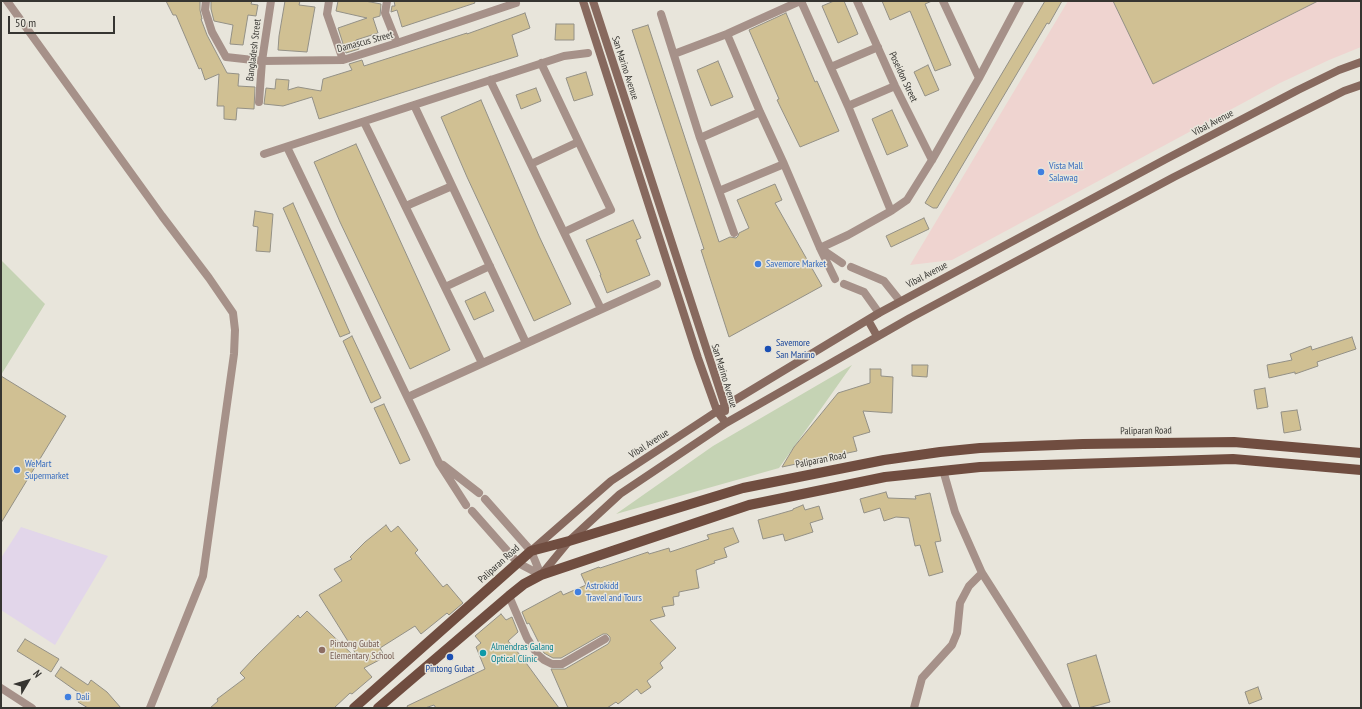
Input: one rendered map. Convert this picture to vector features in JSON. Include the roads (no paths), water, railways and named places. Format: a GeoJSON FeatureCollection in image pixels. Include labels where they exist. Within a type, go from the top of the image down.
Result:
{"type":"FeatureCollection","features":[{"type":"Feature","properties":{"kind":"main road","name":"San Marino Avenue"},"geometry":{"type":"LineString","coordinates":[[583,1],[698,358],[717,411],[726,423]]}},
{"type":"Feature","properties":{"kind":"main road","name":"San Marino Avenue"},"geometry":{"type":"LineString","coordinates":[[593,1],[725,406],[726,423]]}},
{"type":"Feature","properties":{"kind":"main road","name":"Vibal Avenue"},"geometry":{"type":"LineString","coordinates":[[530,551],[611,481],[717,411],[879,313],[1298,90],[1339,70],[1361,62]]}},
{"type":"Feature","properties":{"kind":"main road"},"geometry":{"type":"LineString","coordinates":[[541,574],[569,541],[620,494],[726,423],[910,318],[1174,177],[1344,91],[1361,85]]}},
{"type":"Feature","properties":{"kind":"main road"},"geometry":{"type":"LineString","coordinates":[[868,320],[878,336]]}},
{"type":"Feature","properties":{"kind":"main road","name":"Paliparan Road"},"geometry":{"type":"LineString","coordinates":[[354,708],[530,551],[569,541],[743,488],[884,460],[980,448],[1083,444],[1234,442],[1361,453]]}},
{"type":"Feature","properties":{"kind":"main road"},"geometry":{"type":"LineString","coordinates":[[378,708],[509,596],[524,584],[541,574],[750,505],[885,477],[980,467],[1233,459],[1361,470]]}},
{"type":"Feature","properties":{"kind":"street"},"geometry":{"type":"LineString","coordinates":[[7,1],[233,313],[235,330],[234,354],[203,576],[150,708]]}},
{"type":"Feature","properties":{"kind":"street","name":"Damascus Street"},"geometry":{"type":"LineString","coordinates":[[206,1],[205,10],[212,32],[226,56],[262,61],[343,60],[516,3]]}},
{"type":"Feature","properties":{"kind":"street","name":"Bangladesh Street"},"geometry":{"type":"LineString","coordinates":[[259,102],[262,61],[271,1]]}},
{"type":"Feature","properties":{"kind":"street"},"geometry":{"type":"LineString","coordinates":[[329,1],[327,14],[343,60]]}},
{"type":"Feature","properties":{"kind":"street"},"geometry":{"type":"LineString","coordinates":[[387,1],[385,13],[398,43]]}},
{"type":"Feature","properties":{"kind":"street"},"geometry":{"type":"LineString","coordinates":[[674,54],[727,34],[801,1],[848,106],[891,211]]}},
{"type":"Feature","properties":{"kind":"street","name":"Poseidon Street"},"geometry":{"type":"LineString","coordinates":[[857,1],[895,86],[932,160]]}},
{"type":"Feature","properties":{"kind":"street"},"geometry":{"type":"LineString","coordinates":[[943,1],[979,78]]}},
{"type":"Feature","properties":{"kind":"street"},"geometry":{"type":"LineString","coordinates":[[820,248],[848,235],[891,211],[907,200],[932,160],[979,78],[1020,1]]}},
{"type":"Feature","properties":{"kind":"street"},"geometry":{"type":"LineString","coordinates":[[661,14],[700,138],[734,233]]}},
{"type":"Feature","properties":{"kind":"street"},"geometry":{"type":"LineString","coordinates":[[727,34],[760,112],[835,279]]}},
{"type":"Feature","properties":{"kind":"street"},"geometry":{"type":"LineString","coordinates":[[831,67],[878,47]]}},
{"type":"Feature","properties":{"kind":"street"},"geometry":{"type":"LineString","coordinates":[[264,154],[541,63],[564,56],[588,53]]}},
{"type":"Feature","properties":{"kind":"street"},"geometry":{"type":"LineString","coordinates":[[541,63],[611,210],[564,232]]}},
{"type":"Feature","properties":{"kind":"street"},"geometry":{"type":"LineString","coordinates":[[490,80],[601,309]]}},
{"type":"Feature","properties":{"kind":"street"},"geometry":{"type":"LineString","coordinates":[[848,106],[895,86]]}},
{"type":"Feature","properties":{"kind":"street"},"geometry":{"type":"LineString","coordinates":[[414,105],[526,343]]}},
{"type":"Feature","properties":{"kind":"street"},"geometry":{"type":"LineString","coordinates":[[700,138],[760,112]]}},
{"type":"Feature","properties":{"kind":"street"},"geometry":{"type":"LineString","coordinates":[[364,122],[482,363]]}},
{"type":"Feature","properties":{"kind":"street"},"geometry":{"type":"LineString","coordinates":[[531,164],[578,142]]}},
{"type":"Feature","properties":{"kind":"street"},"geometry":{"type":"LineString","coordinates":[[287,147],[439,462],[469,508],[518,563],[541,574]]}},
{"type":"Feature","properties":{"kind":"street"},"geometry":{"type":"LineString","coordinates":[[719,191],[784,164]]}},
{"type":"Feature","properties":{"kind":"street"},"geometry":{"type":"LineString","coordinates":[[406,206],[452,186]]}},
{"type":"Feature","properties":{"kind":"street"},"geometry":{"type":"LineString","coordinates":[[820,248],[842,263]]}},
{"type":"Feature","properties":{"kind":"street"},"geometry":{"type":"LineString","coordinates":[[445,287],[490,266]]}},
{"type":"Feature","properties":{"kind":"street"},"geometry":{"type":"LineString","coordinates":[[851,267],[884,281],[900,301]]}},
{"type":"Feature","properties":{"kind":"street"},"geometry":{"type":"LineString","coordinates":[[408,397],[657,284]]}},
{"type":"Feature","properties":{"kind":"street"},"geometry":{"type":"LineString","coordinates":[[844,284],[864,292],[879,313]]}},
{"type":"Feature","properties":{"kind":"street"},"geometry":{"type":"LineString","coordinates":[[439,462],[482,496],[530,551],[541,574]]}},
{"type":"Feature","properties":{"kind":"street"},"geometry":{"type":"LineString","coordinates":[[943,470],[955,512],[982,573],[1068,708]]}},
{"type":"Feature","properties":{"kind":"street"},"geometry":{"type":"LineString","coordinates":[[914,708],[922,678],[952,645],[957,633],[960,603],[969,586],[982,573]]}},
{"type":"Feature","properties":{"kind":"street"},"geometry":{"type":"LineString","coordinates":[[509,596],[527,638],[537,654],[552,664],[562,664],[606,638]]}},
{"type":"Feature","properties":{"kind":"street"},"geometry":{"type":"LineString","coordinates":[[1,688],[32,708]]}},
{"type":"Feature","properties":{"kind":"place","name":"Vista Mall Salawag"},"geometry":{"type":"Point","coordinates":[1041,172]}},
{"type":"Feature","properties":{"kind":"place","name":"Savemore Market"},"geometry":{"type":"Point","coordinates":[758,264]}},
{"type":"Feature","properties":{"kind":"place","name":"Savemore San Marino"},"geometry":{"type":"Point","coordinates":[768,349]}},
{"type":"Feature","properties":{"kind":"place","name":"WeMart Supermarket"},"geometry":{"type":"Point","coordinates":[17,470]}},
{"type":"Feature","properties":{"kind":"place","name":"Astrokidd Travel and Tours"},"geometry":{"type":"Point","coordinates":[578,592]}},
{"type":"Feature","properties":{"kind":"place","name":"Pintong Gubat Elementary School"},"geometry":{"type":"Point","coordinates":[322,650]}},
{"type":"Feature","properties":{"kind":"place","name":"Almendras Galang Optical Clinic"},"geometry":{"type":"Point","coordinates":[483,653]}},
{"type":"Feature","properties":{"kind":"place","name":"Pintong Gubat"},"geometry":{"type":"Point","coordinates":[450,657]}},
{"type":"Feature","properties":{"kind":"place","name":"Dali"},"geometry":{"type":"Point","coordinates":[68,697]}}]}
